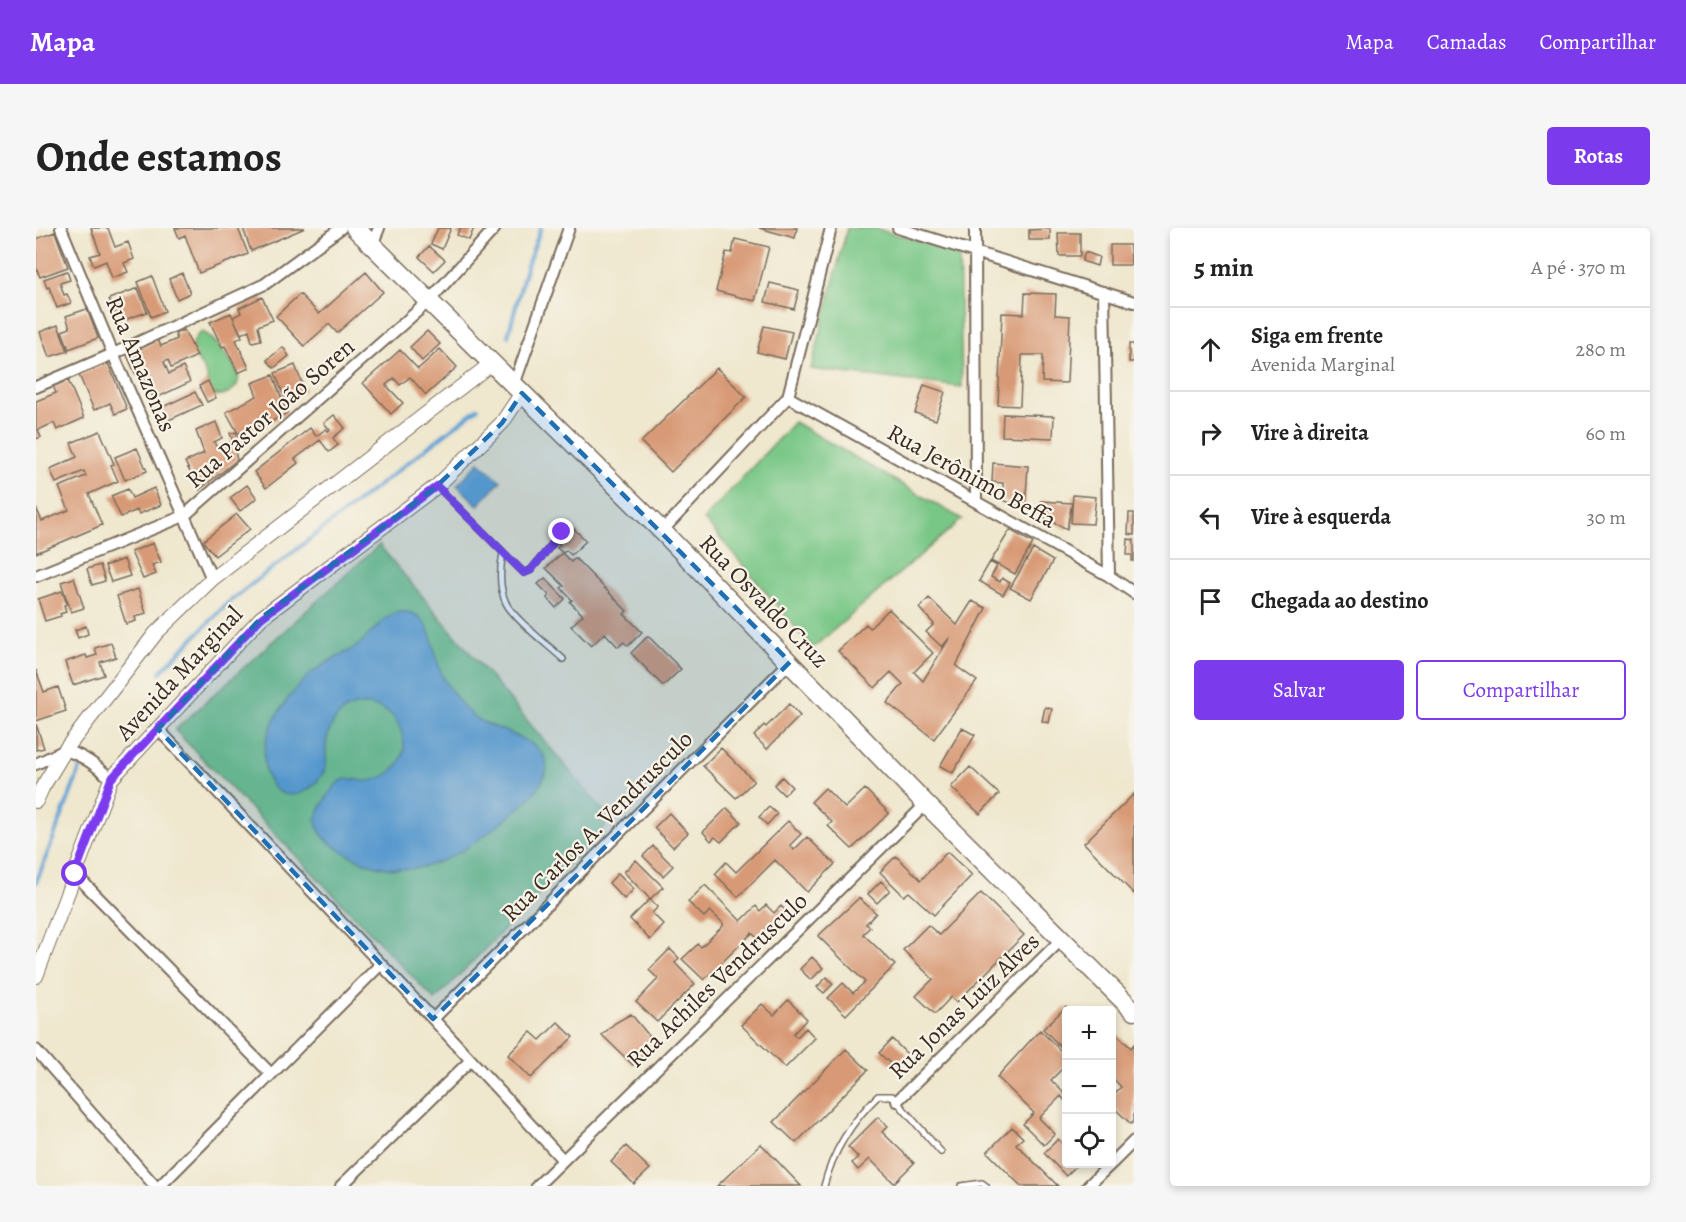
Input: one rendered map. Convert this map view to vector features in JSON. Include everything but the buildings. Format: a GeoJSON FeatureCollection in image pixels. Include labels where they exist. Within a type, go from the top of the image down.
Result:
{"type":"FeatureCollection","features":[{"type":"Feature","properties":{"kind":"highway","name":"Rua Osvaldo Cruz"},"geometry":{"type":"LineString","coordinates":[[355,228],[375,236],[429,302],[662,531],[926,804],[1134,1011]]}},
{"type":"Feature","properties":{"kind":"street","name":"Rua Amazonas"},"geometry":{"type":"LineString","coordinates":[[62,228],[112,354],[212,579]]}},
{"type":"Feature","properties":{"kind":"street"},"geometry":{"type":"LineString","coordinates":[[36,387],[265,284],[341,228]]}},
{"type":"Feature","properties":{"kind":"street","name":"Rua Pastor João Soren"},"geometry":{"type":"LineString","coordinates":[[36,576],[184,516],[429,302],[495,228]]}},
{"type":"Feature","properties":{"kind":"street"},"geometry":{"type":"LineString","coordinates":[[518,389],[569,228]]}},
{"type":"Feature","properties":{"kind":"street"},"geometry":{"type":"LineString","coordinates":[[662,531],[788,398],[831,228]]}},
{"type":"Feature","properties":{"kind":"street"},"geometry":{"type":"LineString","coordinates":[[898,228],[1134,302]]}},
{"type":"Feature","properties":{"kind":"street"},"geometry":{"type":"LineString","coordinates":[[975,228],[976,502]]}},
{"type":"Feature","properties":{"kind":"street"},"geometry":{"type":"LineString","coordinates":[[1104,292],[1108,576]]}},
{"type":"Feature","properties":{"kind":"street","name":"Avenida Marginal"},"geometry":{"type":"LineString","coordinates":[[36,801],[65,750],[156,633],[212,579],[492,363]]}},
{"type":"Feature","properties":{"kind":"street","name":"Avenida Marginal"},"geometry":{"type":"LineString","coordinates":[[36,976],[111,779],[261,618],[437,486],[502,423],[518,389]]}},
{"type":"Feature","properties":{"kind":"street","name":"Rua Jerônimo Beffa"},"geometry":{"type":"LineString","coordinates":[[788,398],[1108,576],[1134,593]]}},
{"type":"Feature","properties":{"kind":"street","name":"Rua Carlos A. Vendrusculo"},"geometry":{"type":"LineString","coordinates":[[433,1019],[790,662]]}},
{"type":"Feature","properties":{"kind":"street"},"geometry":{"type":"LineString","coordinates":[[158,729],[433,1019],[563,1160]]}},
{"type":"Feature","properties":{"kind":"street"},"geometry":{"type":"LineString","coordinates":[[36,764],[65,750],[79,754],[111,779]]}},
{"type":"Feature","properties":{"kind":"street","name":"Rua Achiles Vendrusculo"},"geometry":{"type":"LineString","coordinates":[[537,1186],[926,804]]}},
{"type":"Feature","properties":{"kind":"street"},"geometry":{"type":"LineString","coordinates":[[75,874],[271,1074]]}},
{"type":"Feature","properties":{"kind":"street","name":"Rua Jonas Luiz Alves"},"geometry":{"type":"LineString","coordinates":[[897,1101],[1061,940]]}},
{"type":"Feature","properties":{"kind":"street"},"geometry":{"type":"LineString","coordinates":[[36,1050],[158,1186],[381,964]]}},
{"type":"Feature","properties":{"kind":"street"},"geometry":{"type":"LineString","coordinates":[[341,1186],[471,1060]]}},
{"type":"Feature","properties":{"kind":"street"},"geometry":{"type":"LineString","coordinates":[[1116,1158],[1134,1141]]}},
{"type":"Feature","properties":{"kind":"street"},"geometry":{"type":"LineString","coordinates":[[1088,1186],[1106,1168]]}},
{"type":"Feature","properties":{"kind":"lane"},"geometry":{"type":"LineString","coordinates":[[437,486],[520,570],[527,572],[562,532]]}},
{"type":"Feature","properties":{"kind":"lane"},"geometry":{"type":"LineString","coordinates":[[503,553],[500,569],[506,604],[563,659]]}},
{"type":"Feature","properties":{"kind":"lane"},"geometry":{"type":"LineString","coordinates":[[824,1186],[842,1140],[862,1111],[878,1096],[892,1096],[941,1152]]}},
{"type":"Feature","properties":{"kind":"lane"},"geometry":{"type":"LineString","coordinates":[[961,1186],[982,1183],[986,1186]]}},
{"type":"Feature","properties":{"kind":"highlighted area"},"geometry":{"type":"Polygon","coordinates":[[[522,393],[790,662],[433,1019],[158,729],[261,618],[437,486],[502,423],[522,393]]]}},
{"type":"Feature","properties":{"kind":"green space"},"geometry":{"type":"Polygon","coordinates":[[[847,228],[874,228],[959,252],[962,387],[811,369],[847,228]]]}},
{"type":"Feature","properties":{"kind":"green space"},"geometry":{"type":"Polygon","coordinates":[[[202,332],[217,344],[238,375],[234,388],[222,395],[213,394],[193,351],[194,341],[202,332]]]}},
{"type":"Feature","properties":{"kind":"green space"},"geometry":{"type":"Polygon","coordinates":[[[794,422],[962,519],[813,648],[704,519],[794,422]]]}},
{"type":"Feature","properties":{"kind":"green space"},"geometry":{"type":"Polygon","coordinates":[[[379,545],[611,820],[435,1000],[175,730],[379,545]]]}},
{"type":"Feature","properties":{"kind":"water"},"geometry":{"type":"Polygon","coordinates":[[[479,462],[501,481],[478,505],[457,485],[479,462]]]}},
{"type":"Feature","properties":{"kind":"water"},"geometry":{"type":"Polygon","coordinates":[[[399,612],[412,613],[421,618],[427,626],[441,673],[465,709],[479,720],[533,745],[546,761],[543,779],[533,795],[498,825],[445,860],[408,869],[388,868],[368,863],[346,853],[323,836],[316,821],[327,796],[337,784],[347,779],[375,780],[387,775],[397,766],[403,756],[404,740],[399,725],[389,713],[377,707],[364,705],[349,708],[338,716],[328,733],[323,773],[308,789],[299,793],[291,795],[275,788],[269,780],[264,758],[273,722],[289,697],[304,680],[319,667],[357,646],[382,622],[399,612]]]}},
{"type":"Feature","properties":{"kind":"waterway"},"geometry":{"type":"LineString","coordinates":[[508,336],[526,268],[541,228]]}},
{"type":"Feature","properties":{"kind":"waterway"},"geometry":{"type":"LineString","coordinates":[[160,672],[229,602],[478,408]]}},
{"type":"Feature","properties":{"kind":"waterway"},"geometry":{"type":"LineString","coordinates":[[36,883],[80,769]]}},
{"type":"Feature","properties":{"kind":"route"},"geometry":{"type":"LineString","coordinates":[[75,874],[111,779],[261,618],[437,486],[524,573],[531,570],[562,532]]}}]}
